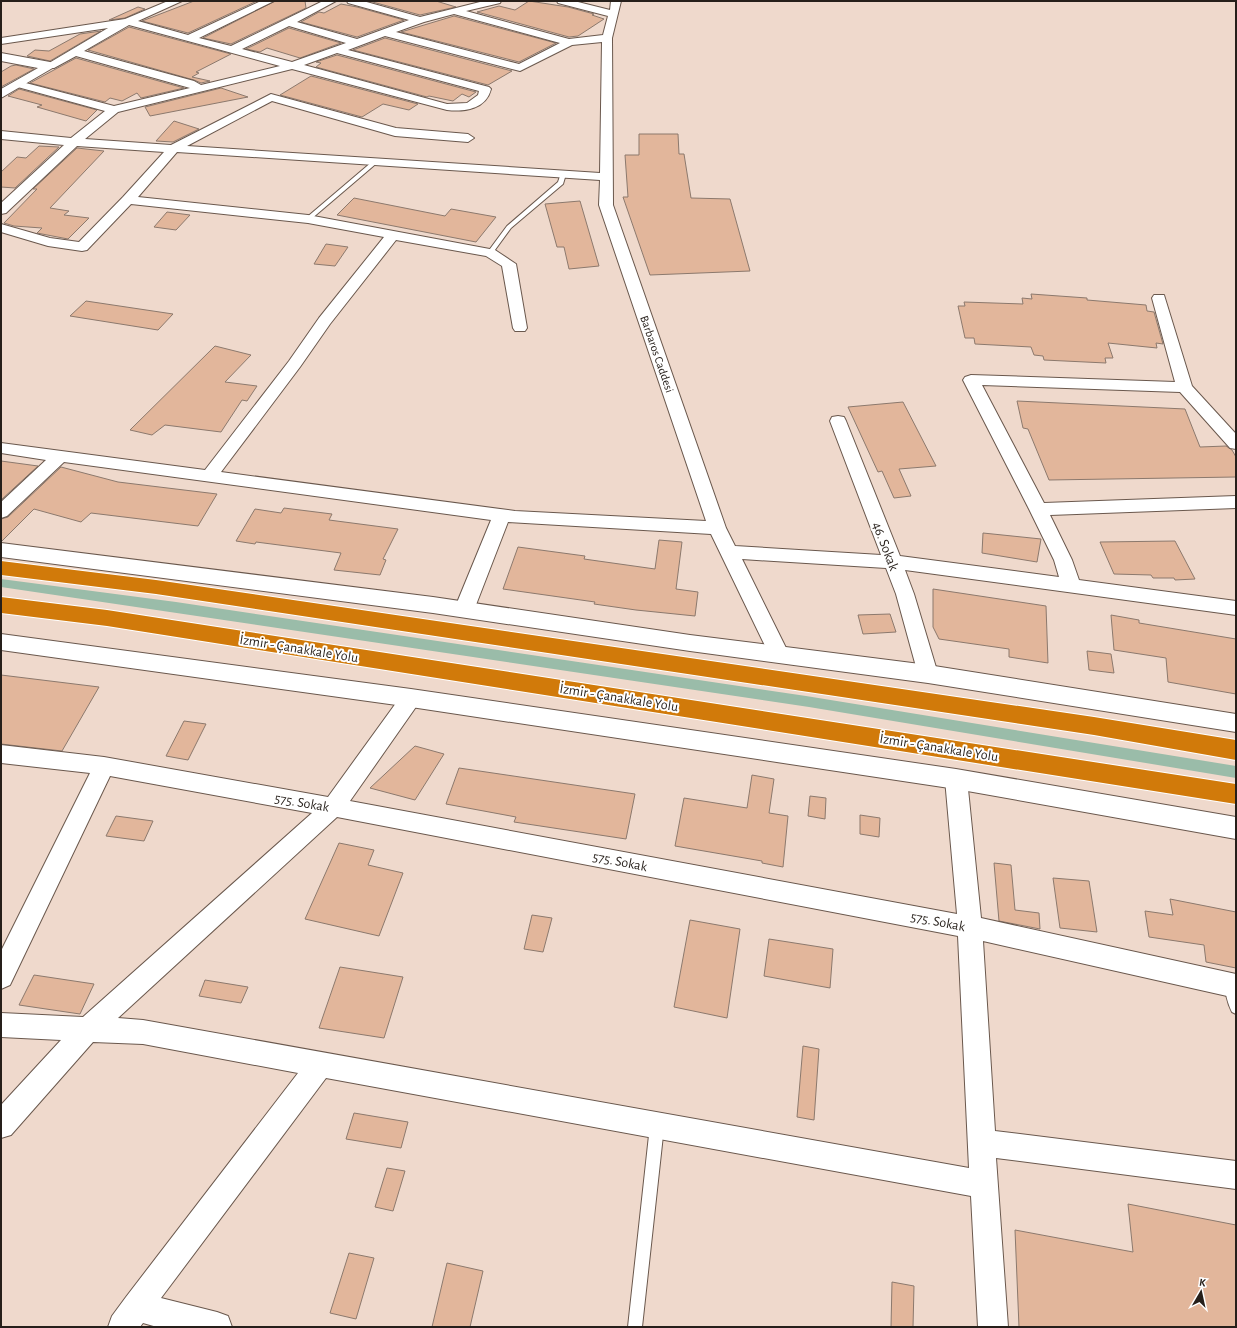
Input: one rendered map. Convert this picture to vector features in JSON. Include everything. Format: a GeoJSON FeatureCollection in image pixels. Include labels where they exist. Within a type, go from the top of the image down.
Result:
{"type":"FeatureCollection","features":[{"type":"Feature","properties":{"kind":"highway"},"geometry":{"type":"LineString","coordinates":[[1,568],[188,592],[1094,726],[1236,750]]}},
{"type":"Feature","properties":{"kind":"highway","name":"İzmir - Çanakkale Yolu"},"geometry":{"type":"LineString","coordinates":[[1,605],[107,618],[1236,794]]}},
{"type":"Feature","properties":{"kind":"main road"},"geometry":{"type":"LineString","coordinates":[[1,57],[50,66]]}},
{"type":"Feature","properties":{"kind":"main road"},"geometry":{"type":"LineString","coordinates":[[1,94],[50,66]]}},
{"type":"Feature","properties":{"kind":"main road"},"geometry":{"type":"LineString","coordinates":[[1,550],[148,567],[928,674],[1236,723]]}},
{"type":"Feature","properties":{"kind":"main road"},"geometry":{"type":"LineString","coordinates":[[1,642],[411,698],[956,779],[1236,828]]}},
{"type":"Feature","properties":{"kind":"street"},"geometry":{"type":"LineString","coordinates":[[50,66],[128,22],[176,1]]}},
{"type":"Feature","properties":{"kind":"street"},"geometry":{"type":"LineString","coordinates":[[187,39],[269,1]]}},
{"type":"Feature","properties":{"kind":"street"},"geometry":{"type":"LineString","coordinates":[[231,50],[331,1]]}},
{"type":"Feature","properties":{"kind":"street"},"geometry":{"type":"LineString","coordinates":[[352,1],[420,20]]}},
{"type":"Feature","properties":{"kind":"street"},"geometry":{"type":"LineString","coordinates":[[461,1],[477,5]]}},
{"type":"Feature","properties":{"kind":"street"},"geometry":{"type":"LineString","coordinates":[[1,210],[74,142],[114,110],[292,66],[420,20],[496,1]]}},
{"type":"Feature","properties":{"kind":"street"},"geometry":{"type":"LineString","coordinates":[[562,1],[614,14]]}},
{"type":"Feature","properties":{"kind":"street","name":"Barbaros Caddesi"},"geometry":{"type":"LineString","coordinates":[[616,1],[607,38],[606,205],[716,528],[779,654]]}},
{"type":"Feature","properties":{"kind":"street"},"geometry":{"type":"LineString","coordinates":[[453,11],[569,42],[607,38]]}},
{"type":"Feature","properties":{"kind":"street"},"geometry":{"type":"LineString","coordinates":[[1,41],[128,22],[187,39],[451,108],[471,106],[480,101],[484,95],[485,89],[337,50]]}},
{"type":"Feature","properties":{"kind":"street"},"geometry":{"type":"LineString","coordinates":[[287,22],[358,43]]}},
{"type":"Feature","properties":{"kind":"street"},"geometry":{"type":"LineString","coordinates":[[386,33],[520,68],[569,42]]}},
{"type":"Feature","properties":{"kind":"street"},"geometry":{"type":"LineString","coordinates":[[75,52],[190,83],[199,89]]}},
{"type":"Feature","properties":{"kind":"street"},"geometry":{"type":"LineString","coordinates":[[18,84],[114,110]]}},
{"type":"Feature","properties":{"kind":"street"},"geometry":{"type":"LineString","coordinates":[[1,228],[48,242],[82,246],[128,200],[174,148],[271,97],[395,132],[468,138]]}},
{"type":"Feature","properties":{"kind":"street"},"geometry":{"type":"LineString","coordinates":[[1,135],[74,142],[606,177]]}},
{"type":"Feature","properties":{"kind":"street"},"geometry":{"type":"LineString","coordinates":[[1,190],[20,192]]}},
{"type":"Feature","properties":{"kind":"street"},"geometry":{"type":"LineString","coordinates":[[128,200],[308,219],[490,253],[509,264],[520,328]]}},
{"type":"Feature","properties":{"kind":"street"},"geometry":{"type":"LineString","coordinates":[[209,476],[295,364],[324,321],[393,235]]}},
{"type":"Feature","properties":{"kind":"street"},"geometry":{"type":"LineString","coordinates":[[1159,298],[1184,388],[1236,444]]}},
{"type":"Feature","properties":{"kind":"street"},"geometry":{"type":"LineString","coordinates":[[1071,586],[1063,560],[971,380],[1184,388]]}},
{"type":"Feature","properties":{"kind":"street","name":"46. Sokak"},"geometry":{"type":"LineString","coordinates":[[838,421],[905,594],[928,674]]}},
{"type":"Feature","properties":{"kind":"street"},"geometry":{"type":"LineString","coordinates":[[1,448],[502,515],[716,528]]}},
{"type":"Feature","properties":{"kind":"street"},"geometry":{"type":"LineString","coordinates":[[1,512],[60,456]]}},
{"type":"Feature","properties":{"kind":"street"},"geometry":{"type":"LineString","coordinates":[[1038,509],[1236,502]]}},
{"type":"Feature","properties":{"kind":"street"},"geometry":{"type":"LineString","coordinates":[[464,610],[502,515]]}},
{"type":"Feature","properties":{"kind":"street"},"geometry":{"type":"LineString","coordinates":[[728,552],[893,562],[1236,608]]}},
{"type":"Feature","properties":{"kind":"street"},"geometry":{"type":"LineString","coordinates":[[1,1126],[88,1029],[333,807],[411,698]]}},
{"type":"Feature","properties":{"kind":"street","name":"575. Sokak"},"geometry":{"type":"LineString","coordinates":[[1,754],[104,766],[333,807],[970,927],[1234,985]]}},
{"type":"Feature","properties":{"kind":"street"},"geometry":{"type":"LineString","coordinates":[[1,977],[104,766]]}},
{"type":"Feature","properties":{"kind":"street"},"geometry":{"type":"LineString","coordinates":[[956,779],[970,927],[993,1327]]}},
{"type":"Feature","properties":{"kind":"street"},"geometry":{"type":"LineString","coordinates":[[1,1025],[143,1032],[984,1185]]}},
{"type":"Feature","properties":{"kind":"street"},"geometry":{"type":"LineString","coordinates":[[130,1317],[321,1064]]}},
{"type":"Feature","properties":{"kind":"street"},"geometry":{"type":"LineString","coordinates":[[982,1143],[1236,1175]]}},
{"type":"Feature","properties":{"kind":"street"},"geometry":{"type":"LineString","coordinates":[[130,1317],[217,1327]]}},
{"type":"Feature","properties":{"kind":"lane"},"geometry":{"type":"LineString","coordinates":[[308,219],[375,162]]}},
{"type":"Feature","properties":{"kind":"lane"},"geometry":{"type":"LineString","coordinates":[[490,253],[509,227],[561,183],[563,174]]}},
{"type":"Feature","properties":{"kind":"lane"},"geometry":{"type":"LineString","coordinates":[[1234,985],[1236,1008]]}},
{"type":"Feature","properties":{"kind":"lane"},"geometry":{"type":"LineString","coordinates":[[635,1327],[657,1126]]}},
{"type":"Feature","properties":{"kind":"green space"},"geometry":{"type":"Polygon","coordinates":[[[1,579],[176,602],[806,696],[1236,766],[1236,778],[809,707],[1,587],[1,579]]]}},
{"type":"Feature","properties":{"kind":"building"},"geometry":{"type":"Polygon","coordinates":[[[194,1],[257,1],[188,33],[142,21],[194,1]]]}},
{"type":"Feature","properties":{"kind":"building"},"geometry":{"type":"Polygon","coordinates":[[[275,1],[305,1],[306,8],[231,44],[203,38],[275,1]]]}},
{"type":"Feature","properties":{"kind":"building"},"geometry":{"type":"Polygon","coordinates":[[[369,1],[436,1],[456,7],[420,15],[369,1]]]}},
{"type":"Feature","properties":{"kind":"building"},"geometry":{"type":"Polygon","coordinates":[[[529,1],[568,7],[594,14],[592,15],[604,19],[578,36],[569,37],[477,12],[499,6],[515,10],[529,1]]]}},
{"type":"Feature","properties":{"kind":"building"},"geometry":{"type":"Polygon","coordinates":[[[341,4],[404,20],[357,37],[301,22],[319,12],[324,13],[341,4]]]}},
{"type":"Feature","properties":{"kind":"building"},"geometry":{"type":"Polygon","coordinates":[[[138,7],[145,9],[125,18],[109,20],[138,7]]]}},
{"type":"Feature","properties":{"kind":"building"},"geometry":{"type":"Polygon","coordinates":[[[454,16],[556,43],[519,62],[401,32],[454,16]]]}},
{"type":"Feature","properties":{"kind":"building"},"geometry":{"type":"Polygon","coordinates":[[[129,27],[231,54],[196,72],[199,73],[192,77],[210,81],[201,83],[88,50],[129,27]]]}},
{"type":"Feature","properties":{"kind":"building"},"geometry":{"type":"Polygon","coordinates":[[[289,28],[341,43],[300,58],[267,48],[260,52],[246,49],[289,28]]]}},
{"type":"Feature","properties":{"kind":"building"},"geometry":{"type":"Polygon","coordinates":[[[101,31],[50,61],[27,56],[35,50],[49,51],[80,34],[101,31]]]}},
{"type":"Feature","properties":{"kind":"building"},"geometry":{"type":"Polygon","coordinates":[[[385,38],[512,71],[488,85],[353,50],[385,38]]]}},
{"type":"Feature","properties":{"kind":"building"},"geometry":{"type":"Polygon","coordinates":[[[337,55],[476,92],[469,97],[462,94],[453,101],[429,96],[427,97],[316,67],[321,63],[316,62],[337,55]]]}},
{"type":"Feature","properties":{"kind":"building"},"geometry":{"type":"Polygon","coordinates":[[[76,58],[184,88],[141,98],[137,93],[122,101],[110,98],[105,102],[30,83],[76,58]]]}},
{"type":"Feature","properties":{"kind":"building"},"geometry":{"type":"Polygon","coordinates":[[[16,65],[34,69],[1,87],[1,72],[11,66],[16,65]]]}},
{"type":"Feature","properties":{"kind":"building"},"geometry":{"type":"Polygon","coordinates":[[[311,76],[418,104],[409,110],[383,104],[362,117],[280,95],[311,76]]]}},
{"type":"Feature","properties":{"kind":"building"},"geometry":{"type":"Polygon","coordinates":[[[221,88],[248,97],[150,116],[145,107],[221,88]]]}},
{"type":"Feature","properties":{"kind":"building"},"geometry":{"type":"Polygon","coordinates":[[[19,89],[97,110],[86,121],[37,107],[42,105],[8,96],[19,89]]]}},
{"type":"Feature","properties":{"kind":"building"},"geometry":{"type":"Polygon","coordinates":[[[174,121],[199,129],[173,142],[156,141],[174,121]]]}},
{"type":"Feature","properties":{"kind":"building"},"geometry":{"type":"Polygon","coordinates":[[[639,134],[678,134],[679,154],[684,154],[691,198],[730,199],[750,271],[650,275],[623,197],[628,197],[625,155],[639,155],[639,134]]]}},
{"type":"Feature","properties":{"kind":"building"},"geometry":{"type":"Polygon","coordinates":[[[39,146],[59,147],[15,188],[1,187],[1,172],[17,157],[26,158],[39,146]]]}},
{"type":"Feature","properties":{"kind":"building"},"geometry":{"type":"Polygon","coordinates":[[[77,148],[104,151],[50,208],[69,211],[64,215],[89,218],[68,239],[37,233],[42,228],[14,226],[4,223],[37,189],[33,189],[77,148]]]}},
{"type":"Feature","properties":{"kind":"building"},"geometry":{"type":"Polygon","coordinates":[[[354,198],[445,216],[451,209],[496,217],[476,242],[337,215],[354,198]]]}},
{"type":"Feature","properties":{"kind":"building"},"geometry":{"type":"Polygon","coordinates":[[[580,201],[599,266],[569,269],[564,247],[557,247],[545,204],[580,201]]]}},
{"type":"Feature","properties":{"kind":"building"},"geometry":{"type":"Polygon","coordinates":[[[167,212],[190,215],[176,230],[154,227],[167,212]]]}},
{"type":"Feature","properties":{"kind":"building"},"geometry":{"type":"Polygon","coordinates":[[[326,244],[348,247],[335,266],[314,264],[326,244]]]}},
{"type":"Feature","properties":{"kind":"building"},"geometry":{"type":"Polygon","coordinates":[[[1031,294],[1087,298],[1087,300],[1146,305],[1147,311],[1154,312],[1163,344],[1156,343],[1157,348],[1108,343],[1113,358],[1105,358],[1106,363],[1044,360],[1043,356],[1034,355],[1031,347],[975,344],[974,338],[965,338],[958,306],[965,306],[964,302],[1023,304],[1022,298],[1032,299],[1031,294]]]}},
{"type":"Feature","properties":{"kind":"building"},"geometry":{"type":"Polygon","coordinates":[[[86,301],[173,314],[158,330],[70,316],[86,301]]]}},
{"type":"Feature","properties":{"kind":"building"},"geometry":{"type":"Polygon","coordinates":[[[215,346],[251,355],[225,382],[257,386],[247,401],[242,400],[221,432],[165,425],[152,435],[130,430],[215,346]]]}},
{"type":"Feature","properties":{"kind":"building"},"geometry":{"type":"Polygon","coordinates":[[[1017,401],[1185,409],[1200,447],[1226,446],[1232,450],[1236,457],[1236,477],[1049,480],[1028,429],[1023,428],[1017,401]]]}},
{"type":"Feature","properties":{"kind":"building"},"geometry":{"type":"Polygon","coordinates":[[[903,402],[936,466],[899,469],[911,496],[894,498],[882,471],[878,472],[848,407],[903,402]]]}},
{"type":"Feature","properties":{"kind":"building"},"geometry":{"type":"Polygon","coordinates":[[[1,461],[38,466],[1,500],[1,461]]]}},
{"type":"Feature","properties":{"kind":"building"},"geometry":{"type":"Polygon","coordinates":[[[61,467],[118,482],[217,494],[198,526],[91,513],[81,522],[34,509],[1,542],[1,519],[8,517],[61,467]]]}},
{"type":"Feature","properties":{"kind":"building"},"geometry":{"type":"Polygon","coordinates":[[[284,508],[332,514],[329,520],[398,529],[383,559],[386,560],[380,575],[334,570],[341,553],[256,542],[255,544],[236,541],[255,509],[281,513],[284,508]]]}},
{"type":"Feature","properties":{"kind":"building"},"geometry":{"type":"Polygon","coordinates":[[[983,533],[1041,539],[1037,562],[982,553],[983,533]]]}},
{"type":"Feature","properties":{"kind":"building"},"geometry":{"type":"Polygon","coordinates":[[[659,540],[682,542],[676,589],[698,592],[695,616],[636,610],[594,604],[595,602],[503,589],[518,547],[585,556],[584,559],[655,569],[659,540]]]}},
{"type":"Feature","properties":{"kind":"building"},"geometry":{"type":"Polygon","coordinates":[[[1175,541],[1195,579],[1175,580],[1174,578],[1153,578],[1151,575],[1114,574],[1100,542],[1175,541]]]}},
{"type":"Feature","properties":{"kind":"building"},"geometry":{"type":"Polygon","coordinates":[[[933,589],[1046,606],[1048,663],[1009,657],[1009,649],[939,639],[933,627],[933,589]]]}},
{"type":"Feature","properties":{"kind":"building"},"geometry":{"type":"Polygon","coordinates":[[[890,614],[896,632],[863,634],[858,615],[890,614]]]}},
{"type":"Feature","properties":{"kind":"building"},"geometry":{"type":"Polygon","coordinates":[[[1111,615],[1139,620],[1139,623],[1236,639],[1236,694],[1168,682],[1166,658],[1114,650],[1111,615]]]}},
{"type":"Feature","properties":{"kind":"building"},"geometry":{"type":"Polygon","coordinates":[[[1087,651],[1111,654],[1114,673],[1089,670],[1087,651]]]}},
{"type":"Feature","properties":{"kind":"building"},"geometry":{"type":"Polygon","coordinates":[[[1,675],[99,687],[62,751],[1,744],[1,675]]]}},
{"type":"Feature","properties":{"kind":"building"},"geometry":{"type":"Polygon","coordinates":[[[184,721],[206,724],[188,760],[166,756],[184,721]]]}},
{"type":"Feature","properties":{"kind":"building"},"geometry":{"type":"Polygon","coordinates":[[[415,746],[444,754],[415,800],[370,788],[415,746]]]}},
{"type":"Feature","properties":{"kind":"building"},"geometry":{"type":"Polygon","coordinates":[[[459,768],[635,794],[626,839],[514,822],[516,817],[446,804],[459,768]]]}},
{"type":"Feature","properties":{"kind":"building"},"geometry":{"type":"Polygon","coordinates":[[[752,775],[774,779],[769,813],[788,816],[783,867],[762,863],[762,861],[675,846],[684,798],[747,808],[752,775]]]}},
{"type":"Feature","properties":{"kind":"building"},"geometry":{"type":"Polygon","coordinates":[[[810,796],[826,798],[825,819],[808,816],[810,796]]]}},
{"type":"Feature","properties":{"kind":"building"},"geometry":{"type":"Polygon","coordinates":[[[860,815],[880,818],[879,837],[860,834],[860,815]]]}},
{"type":"Feature","properties":{"kind":"building"},"geometry":{"type":"Polygon","coordinates":[[[116,816],[153,821],[144,841],[106,836],[116,816]]]}},
{"type":"Feature","properties":{"kind":"building"},"geometry":{"type":"Polygon","coordinates":[[[339,843],[374,850],[368,865],[403,873],[379,936],[305,919],[339,843]]]}},
{"type":"Feature","properties":{"kind":"building"},"geometry":{"type":"Polygon","coordinates":[[[994,863],[1011,865],[1015,910],[1039,913],[1040,929],[999,921],[994,863]]]}},
{"type":"Feature","properties":{"kind":"building"},"geometry":{"type":"Polygon","coordinates":[[[1053,878],[1089,881],[1097,932],[1060,928],[1053,878]]]}},
{"type":"Feature","properties":{"kind":"building"},"geometry":{"type":"Polygon","coordinates":[[[1170,899],[1236,912],[1236,968],[1206,962],[1204,945],[1149,937],[1145,911],[1173,915],[1170,899]]]}},
{"type":"Feature","properties":{"kind":"building"},"geometry":{"type":"Polygon","coordinates":[[[532,915],[552,918],[543,952],[524,949],[532,915]]]}},
{"type":"Feature","properties":{"kind":"building"},"geometry":{"type":"Polygon","coordinates":[[[690,920],[740,929],[727,1018],[674,1007],[690,920]]]}},
{"type":"Feature","properties":{"kind":"building"},"geometry":{"type":"Polygon","coordinates":[[[769,939],[833,949],[830,988],[764,976],[769,939]]]}},
{"type":"Feature","properties":{"kind":"building"},"geometry":{"type":"Polygon","coordinates":[[[340,967],[403,977],[384,1038],[319,1028],[340,967]]]}},
{"type":"Feature","properties":{"kind":"building"},"geometry":{"type":"Polygon","coordinates":[[[34,975],[94,984],[80,1014],[19,1005],[34,975]]]}},
{"type":"Feature","properties":{"kind":"building"},"geometry":{"type":"Polygon","coordinates":[[[205,980],[248,987],[241,1003],[199,996],[205,980]]]}},
{"type":"Feature","properties":{"kind":"building"},"geometry":{"type":"Polygon","coordinates":[[[803,1046],[819,1049],[814,1120],[797,1117],[803,1046]]]}},
{"type":"Feature","properties":{"kind":"building"},"geometry":{"type":"Polygon","coordinates":[[[354,1113],[408,1122],[401,1148],[346,1139],[354,1113]]]}},
{"type":"Feature","properties":{"kind":"building"},"geometry":{"type":"Polygon","coordinates":[[[387,1168],[405,1171],[393,1211],[375,1207],[387,1168]]]}},
{"type":"Feature","properties":{"kind":"building"},"geometry":{"type":"Polygon","coordinates":[[[1128,1204],[1236,1225],[1236,1327],[1019,1327],[1015,1230],[1133,1252],[1128,1204]]]}},
{"type":"Feature","properties":{"kind":"building"},"geometry":{"type":"Polygon","coordinates":[[[349,1253],[374,1258],[356,1319],[330,1313],[349,1253]]]}},
{"type":"Feature","properties":{"kind":"building"},"geometry":{"type":"Polygon","coordinates":[[[447,1263],[483,1271],[470,1327],[432,1327],[447,1263]]]}},
{"type":"Feature","properties":{"kind":"building"},"geometry":{"type":"Polygon","coordinates":[[[892,1282],[914,1286],[913,1327],[891,1327],[892,1282]]]}}]}
